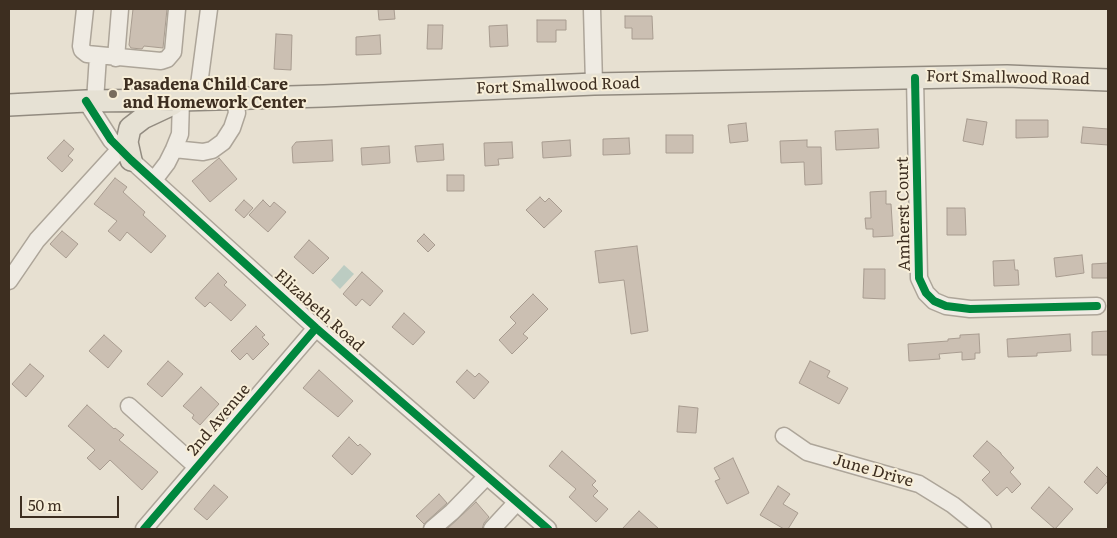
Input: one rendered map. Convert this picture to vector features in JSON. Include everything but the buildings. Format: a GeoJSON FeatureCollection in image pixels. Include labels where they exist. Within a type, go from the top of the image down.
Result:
{"type":"FeatureCollection","features":[{"type":"Feature","properties":{"kind":"main road","name":"Fort Smallwood Road"},"geometry":{"type":"LineString","coordinates":[[9,105],[594,84],[1007,76],[1108,80]]}},
{"type":"Feature","properties":{"kind":"main road"},"geometry":{"type":"LineString","coordinates":[[126,154],[130,128],[143,118],[189,100]]}},
{"type":"Feature","properties":{"kind":"street"},"geometry":{"type":"LineString","coordinates":[[84,9],[81,48],[87,54],[161,61],[169,57],[172,52],[177,9]]}},
{"type":"Feature","properties":{"kind":"street"},"geometry":{"type":"LineString","coordinates":[[116,58],[120,9]]}},
{"type":"Feature","properties":{"kind":"street"},"geometry":{"type":"LineString","coordinates":[[154,180],[167,163],[180,134],[209,9]]}},
{"type":"Feature","properties":{"kind":"street"},"geometry":{"type":"LineString","coordinates":[[592,9],[594,84]]}},
{"type":"Feature","properties":{"kind":"street"},"geometry":{"type":"LineString","coordinates":[[90,101],[98,56]]}},
{"type":"Feature","properties":{"kind":"street","name":"Amherst Court"},"geometry":{"type":"LineString","coordinates":[[915,78],[919,278],[926,293],[934,301],[946,306],[970,309],[1097,306]]}},
{"type":"Feature","properties":{"kind":"street"},"geometry":{"type":"LineString","coordinates":[[174,150],[203,152],[212,150],[222,142],[232,128],[237,113],[235,98]]}},
{"type":"Feature","properties":{"kind":"street","name":"Elizabeth Road"},"geometry":{"type":"LineString","coordinates":[[90,101],[101,126],[111,140],[316,328],[548,529]]}},
{"type":"Feature","properties":{"kind":"street"},"geometry":{"type":"LineString","coordinates":[[9,280],[37,240],[126,154]]}},
{"type":"Feature","properties":{"kind":"street","name":"2nd Avenue"},"geometry":{"type":"LineString","coordinates":[[144,529],[316,328]]}},
{"type":"Feature","properties":{"kind":"street"},"geometry":{"type":"LineString","coordinates":[[129,406],[197,467]]}},
{"type":"Feature","properties":{"kind":"street","name":"June Drive"},"geometry":{"type":"LineString","coordinates":[[784,436],[806,452],[919,484],[953,505],[982,529]]}},
{"type":"Feature","properties":{"kind":"street"},"geometry":{"type":"LineString","coordinates":[[432,529],[452,512],[487,476]]}},
{"type":"Feature","properties":{"kind":"street"},"geometry":{"type":"LineString","coordinates":[[492,529],[517,502]]}},
{"type":"Feature","properties":{"kind":"shaded area"},"geometry":{"type":"Polygon","coordinates":[[[344,265],[354,274],[340,289],[331,280],[344,265]]]}},
{"type":"Feature","properties":{"kind":"cycle path"},"geometry":{"type":"LineString","coordinates":[[915,78],[919,278],[926,293],[934,301],[946,306],[970,309],[1097,306]]}},
{"type":"Feature","properties":{"kind":"cycle path"},"geometry":{"type":"LineString","coordinates":[[86,101],[111,140],[131,160],[316,328],[548,529]]}},
{"type":"Feature","properties":{"kind":"cycle path"},"geometry":{"type":"LineString","coordinates":[[144,529],[316,328]]}},
{"type":"Feature","properties":{"kind":"place","name":"Pasadena Child Care and Homework Center"},"geometry":{"type":"Point","coordinates":[113,94]}}]}
